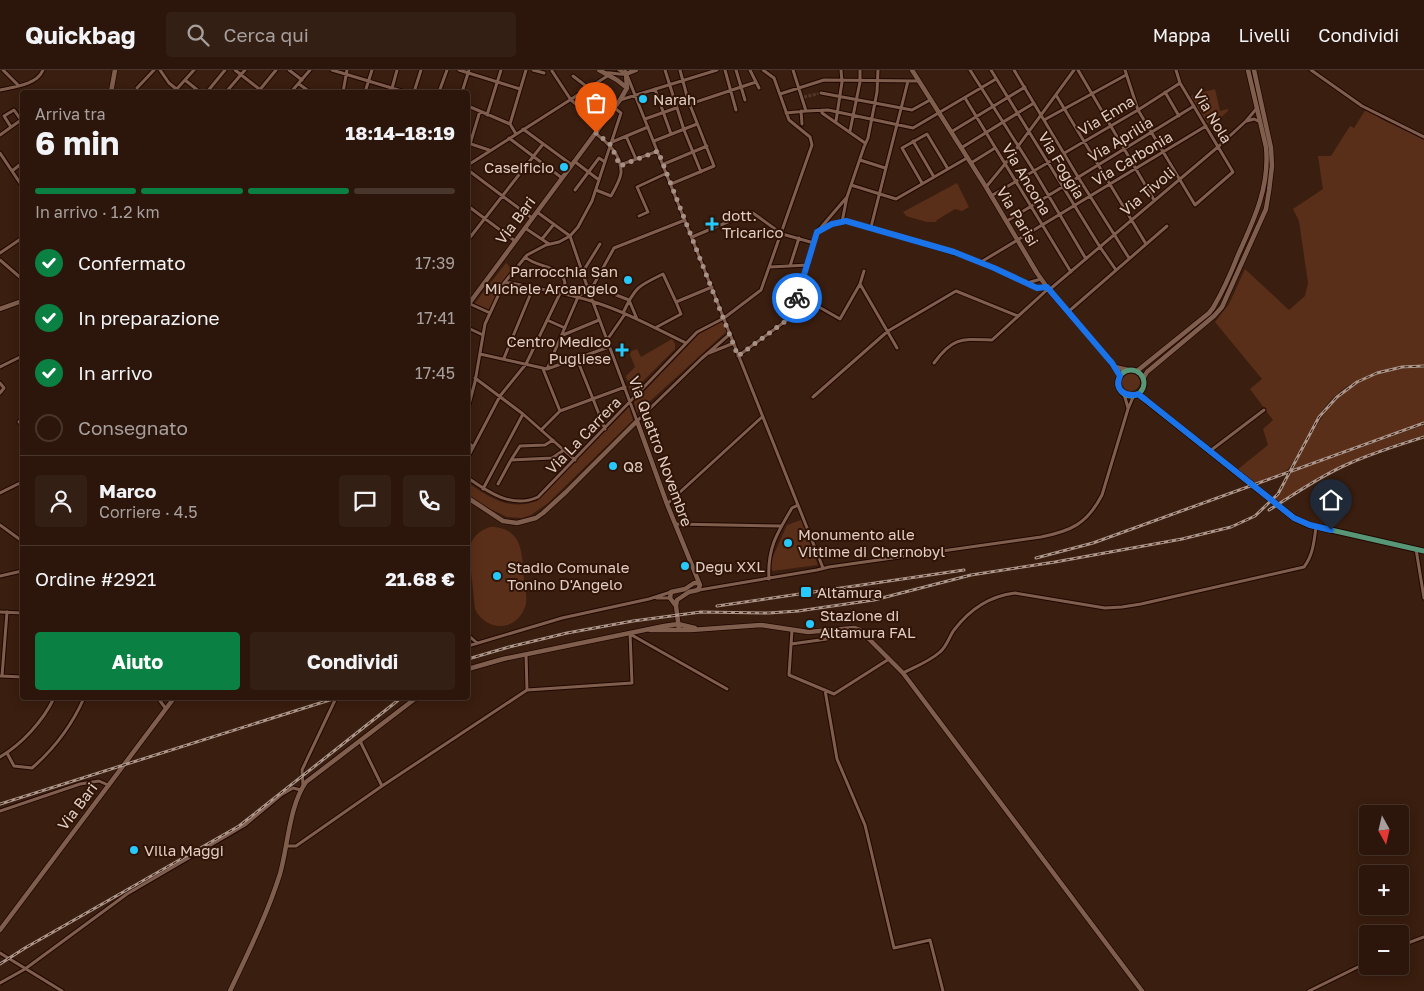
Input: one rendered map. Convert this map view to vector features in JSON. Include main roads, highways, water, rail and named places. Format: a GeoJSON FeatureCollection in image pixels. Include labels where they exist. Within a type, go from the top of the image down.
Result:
{"type":"FeatureCollection","features":[{"type":"Feature","properties":{"kind":"main road"},"geometry":{"type":"LineString","coordinates":[[112,90],[115,70]]}},
{"type":"Feature","properties":{"kind":"main road"},"geometry":{"type":"LineString","coordinates":[[599,70],[627,88]]}},
{"type":"Feature","properties":{"kind":"main road"},"geometry":{"type":"LineString","coordinates":[[627,88],[626,72],[636,70]]}},
{"type":"Feature","properties":{"kind":"main road","name":"Via Parisi"},"geometry":{"type":"LineString","coordinates":[[912,70],[986,187],[1041,279],[1120,376]]}},
{"type":"Feature","properties":{"kind":"main road"},"geometry":{"type":"LineString","coordinates":[[1114,367],[1137,371],[1209,313],[1223,290],[1252,226],[1264,186],[1267,158],[1248,70]]}},
{"type":"Feature","properties":{"kind":"main road"},"geometry":{"type":"LineString","coordinates":[[1143,379],[1147,372],[1214,316],[1222,307],[1266,209],[1272,156],[1254,70]]}},
{"type":"Feature","properties":{"kind":"main road","name":"Via Bari"},"geometry":{"type":"LineString","coordinates":[[470,301],[538,212],[627,88]]}},
{"type":"Feature","properties":{"kind":"main road"},"geometry":{"type":"LineString","coordinates":[[0,309],[20,302]]}},
{"type":"Feature","properties":{"kind":"main road"},"geometry":{"type":"LineString","coordinates":[[1128,370],[1120,376],[1118,382],[1118,388],[1124,394],[1136,395],[1146,400],[1294,518],[1316,526],[1424,551]]}},
{"type":"Feature","properties":{"kind":"main road"},"geometry":{"type":"LineString","coordinates":[[1137,371],[1143,379],[1146,400]]}},
{"type":"Feature","properties":{"kind":"main road"},"geometry":{"type":"LineString","coordinates":[[1136,395],[1144,385]]}},
{"type":"Feature","properties":{"kind":"main road","name":"Via Quattro Novembre"},"geometry":{"type":"LineString","coordinates":[[470,499],[503,521],[518,523],[536,518],[560,498],[637,422],[693,572],[696,586]]}},
{"type":"Feature","properties":{"kind":"main road"},"geometry":{"type":"LineString","coordinates":[[674,598],[680,594],[677,591],[696,586]]}},
{"type":"Feature","properties":{"kind":"main road"},"geometry":{"type":"LineString","coordinates":[[674,598],[696,586]]}},
{"type":"Feature","properties":{"kind":"main road"},"geometry":{"type":"LineString","coordinates":[[674,598],[679,626]]}},
{"type":"Feature","properties":{"kind":"main road"},"geometry":{"type":"LineString","coordinates":[[678,618],[686,625]]}},
{"type":"Feature","properties":{"kind":"main road"},"geometry":{"type":"LineString","coordinates":[[470,668],[526,654],[630,633],[686,625],[703,629]]}},
{"type":"Feature","properties":{"kind":"main road"},"geometry":{"type":"LineString","coordinates":[[679,626],[703,629],[761,625],[808,632],[854,628],[860,630],[903,673],[1142,991]]}},
{"type":"Feature","properties":{"kind":"main road","name":"Via Bari"},"geometry":{"type":"LineString","coordinates":[[0,930],[173,700]]}},
{"type":"Feature","properties":{"kind":"main road"},"geometry":{"type":"LineString","coordinates":[[230,991],[269,906],[302,788],[359,740],[413,700]]}},
{"type":"Feature","properties":{"kind":"tunnel"},"geometry":{"type":"LineString","coordinates":[[804,97],[821,93]]}},
{"type":"Feature","properties":{"kind":"railway"},"geometry":{"type":"LineString","coordinates":[[470,658],[567,633],[633,621],[701,612],[769,613],[798,611],[874,600],[971,575],[1182,539],[1231,527],[1255,516],[1278,494],[1319,417],[1337,397],[1357,382],[1377,373],[1402,367],[1424,366]]}},
{"type":"Feature","properties":{"kind":"railway"},"geometry":{"type":"LineString","coordinates":[[1036,558],[1093,543],[1424,423]]}},
{"type":"Feature","properties":{"kind":"railway"},"geometry":{"type":"LineString","coordinates":[[1269,510],[1328,474],[1357,460],[1424,437]]}},
{"type":"Feature","properties":{"kind":"railway"},"geometry":{"type":"LineString","coordinates":[[717,606],[964,570]]}},
{"type":"Feature","properties":{"kind":"railway"},"geometry":{"type":"LineString","coordinates":[[0,804],[330,700]]}},
{"type":"Feature","properties":{"kind":"railway"},"geometry":{"type":"LineString","coordinates":[[0,964],[239,826],[398,700]]}},
{"type":"Feature","properties":{"kind":"place","name":"Narah"},"geometry":{"type":"Point","coordinates":[643,99]}},
{"type":"Feature","properties":{"kind":"place","name":"Caseificio"},"geometry":{"type":"Point","coordinates":[564,167]}},
{"type":"Feature","properties":{"kind":"place","name":"dott. Tricarico"},"geometry":{"type":"Point","coordinates":[712,224]}},
{"type":"Feature","properties":{"kind":"place","name":"Parrocchia San Michele Arcangelo"},"geometry":{"type":"Point","coordinates":[628,280]}},
{"type":"Feature","properties":{"kind":"place","name":"Centro Medico Pugliese"},"geometry":{"type":"Point","coordinates":[622,350]}},
{"type":"Feature","properties":{"kind":"place","name":"Q8"},"geometry":{"type":"Point","coordinates":[613,466]}},
{"type":"Feature","properties":{"kind":"place","name":"Monumento alle Vittime di Chernobyl"},"geometry":{"type":"Point","coordinates":[788,543]}},
{"type":"Feature","properties":{"kind":"place","name":"Degu XXL"},"geometry":{"type":"Point","coordinates":[685,566]}},
{"type":"Feature","properties":{"kind":"place","name":"Stadio Comunale Tonino D'Angelo"},"geometry":{"type":"Point","coordinates":[497,576]}},
{"type":"Feature","properties":{"kind":"place","name":"Altamura"},"geometry":{"type":"Point","coordinates":[806,592]}},
{"type":"Feature","properties":{"kind":"place","name":"Stazione di Altamura FAL"},"geometry":{"type":"Point","coordinates":[810,624]}},
{"type":"Feature","properties":{"kind":"place","name":"Villa Maggi"},"geometry":{"type":"Point","coordinates":[134,850]}}]}
